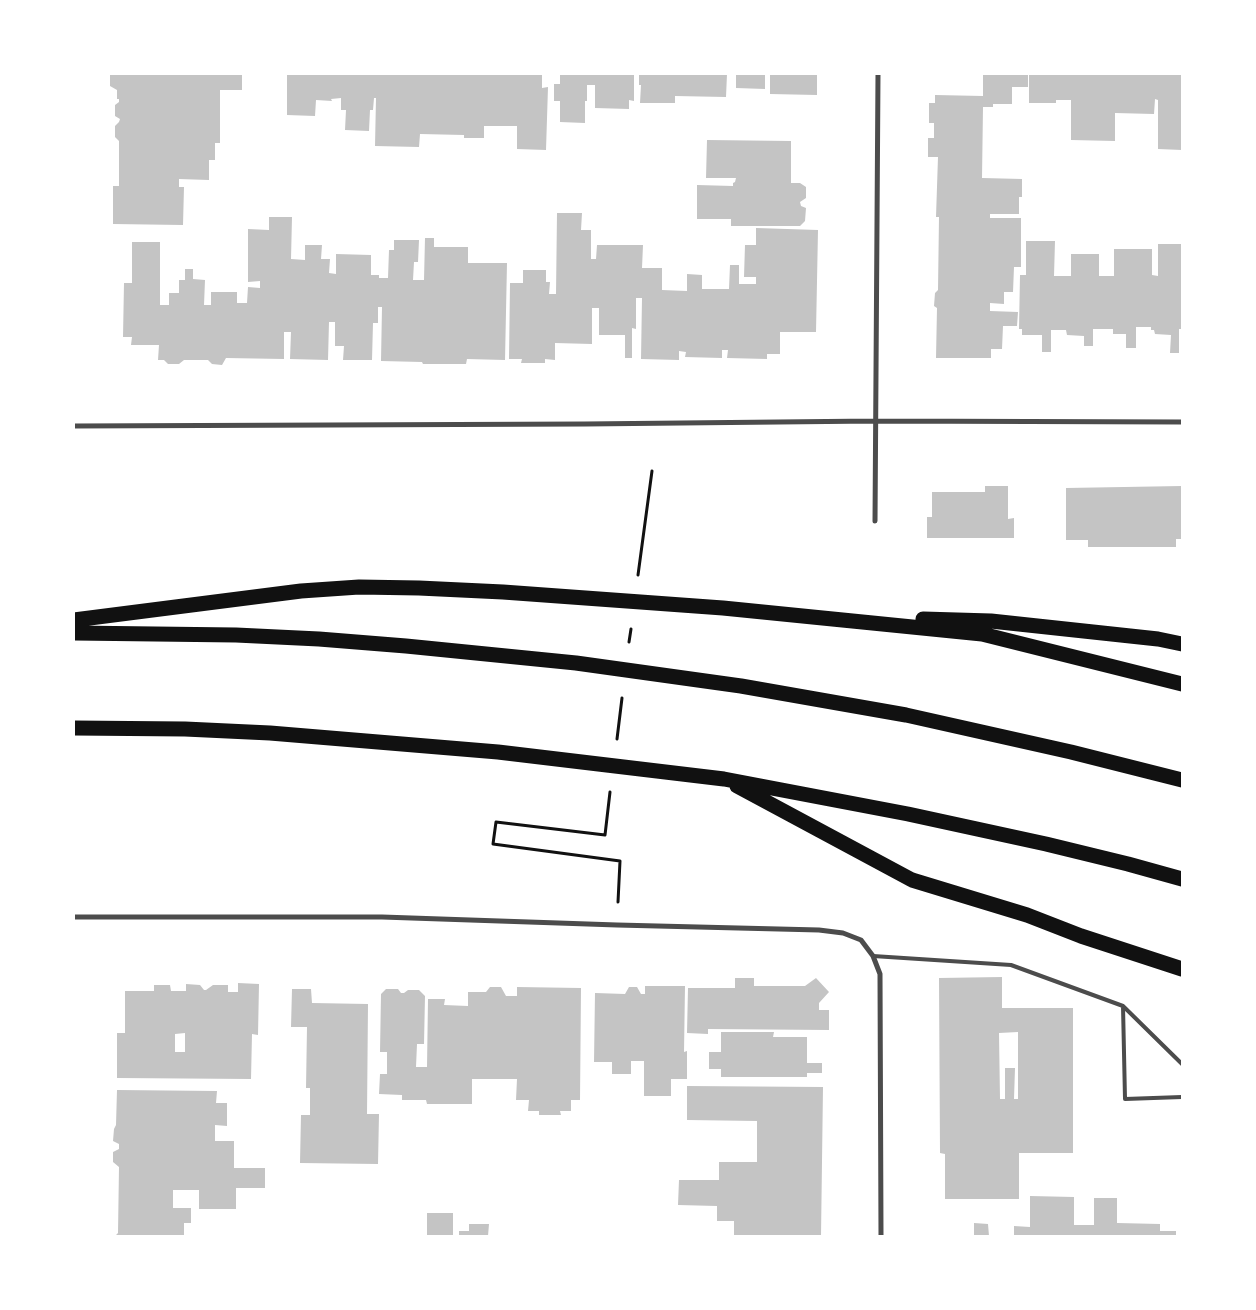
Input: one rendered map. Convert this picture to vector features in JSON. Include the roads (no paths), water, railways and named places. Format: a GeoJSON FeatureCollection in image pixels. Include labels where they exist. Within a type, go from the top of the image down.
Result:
{"type":"FeatureCollection","features":[{"type":"Feature","properties":{"kind":"highway"},"geometry":{"type":"LineString","coordinates":[[74,620],[301,591],[359,587],[419,588],[667,603],[982,634],[1182,684]]}},
{"type":"Feature","properties":{"kind":"highway"},"geometry":{"type":"LineString","coordinates":[[791,614],[991,621],[1158,639],[1182,644]]}},
{"type":"Feature","properties":{"kind":"highway"},"geometry":{"type":"LineString","coordinates":[[74,633],[236,635],[319,639],[576,663],[741,686],[906,715],[1071,752],[1182,780]]}},
{"type":"Feature","properties":{"kind":"highway"},"geometry":{"type":"LineString","coordinates":[[74,728],[176,729],[270,733],[498,752],[724,779],[858,804],[1046,844],[1182,879]]}},
{"type":"Feature","properties":{"kind":"highway"},"geometry":{"type":"LineString","coordinates":[[724,779],[912,880],[1027,915],[1081,936],[1160,961],[1182,970]]}},
{"type":"Feature","properties":{"kind":"street"},"geometry":{"type":"LineString","coordinates":[[875,521],[878,74]]}},
{"type":"Feature","properties":{"kind":"street"},"geometry":{"type":"LineString","coordinates":[[74,426],[1182,422]]}},
{"type":"Feature","properties":{"kind":"street"},"geometry":{"type":"LineString","coordinates":[[74,917],[382,917],[826,930],[843,933],[861,940],[873,956],[880,974],[881,1236]]}},
{"type":"Feature","properties":{"kind":"lane"},"geometry":{"type":"LineString","coordinates":[[873,956],[1011,965],[1122,1006],[1182,1064]]}},
{"type":"Feature","properties":{"kind":"lane"},"geometry":{"type":"LineString","coordinates":[[1122,1006],[1125,1099],[1182,1097]]}}]}
